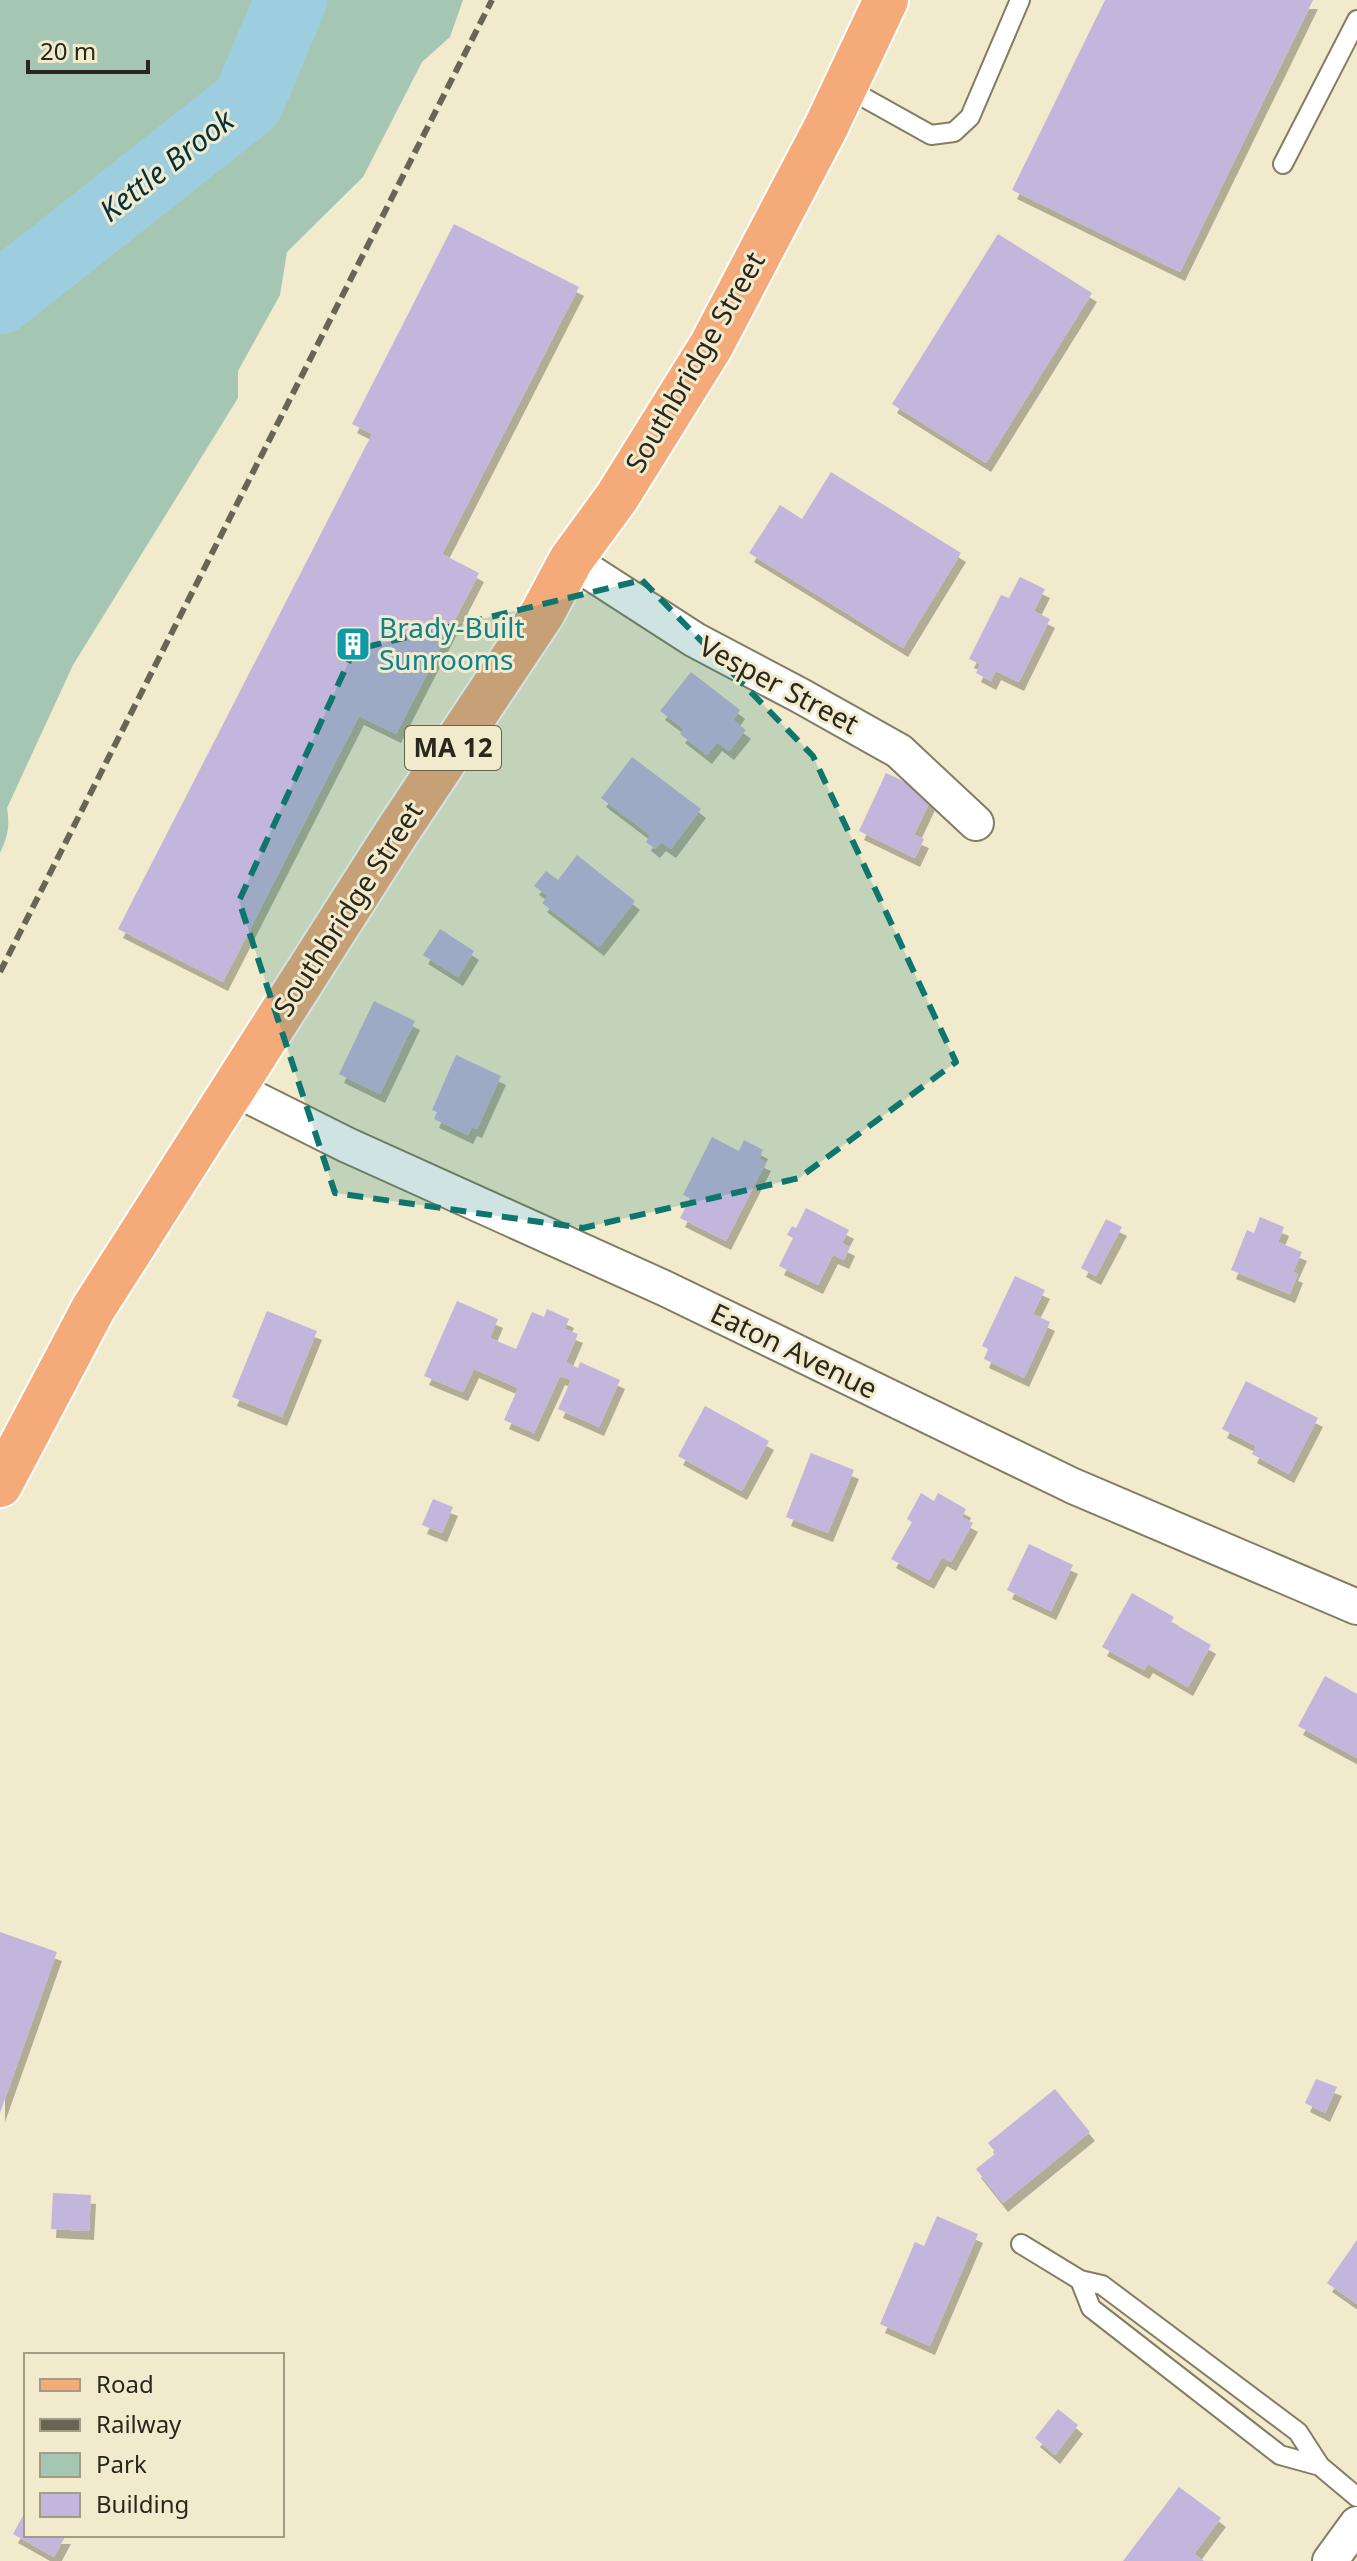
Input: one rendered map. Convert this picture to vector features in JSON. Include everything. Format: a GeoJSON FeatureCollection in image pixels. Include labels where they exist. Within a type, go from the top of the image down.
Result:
{"type":"FeatureCollection","features":[{"type":"Feature","properties":{"kind":"main road","name":"Southbridge Street"},"geometry":{"type":"LineString","coordinates":[[0,1485],[93,1309],[386,848],[542,614],[571,560],[617,497],[711,346],[845,87],[886,0]]}},
{"type":"Feature","properties":{"kind":"street","name":"Vesper Street"},"geometry":{"type":"LineString","coordinates":[[571,560],[695,640],[899,751],[976,823]]}},
{"type":"Feature","properties":{"kind":"street","name":"Eaton Avenue"},"geometry":{"type":"LineString","coordinates":[[233,1088],[347,1145],[664,1288],[1073,1486],[1357,1607]]}},
{"type":"Feature","properties":{"kind":"street"},"geometry":{"type":"LineString","coordinates":[[1330,2561],[1357,2524]]}},
{"type":"Feature","properties":{"kind":"lane"},"geometry":{"type":"LineString","coordinates":[[845,87],[931,135],[954,132],[970,117],[1020,0]]}},
{"type":"Feature","properties":{"kind":"lane"},"geometry":{"type":"LineString","coordinates":[[1283,164],[1357,20]]}},
{"type":"Feature","properties":{"kind":"lane"},"geometry":{"type":"LineString","coordinates":[[1021,2244],[1080,2280],[1102,2285],[1298,2432],[1320,2466],[1357,2497]]}},
{"type":"Feature","properties":{"kind":"lane"},"geometry":{"type":"LineString","coordinates":[[1080,2280],[1091,2308],[1280,2455],[1320,2466]]}},
{"type":"Feature","properties":{"kind":"highlighted area"},"geometry":{"type":"Polygon","coordinates":[[[642,580],[813,756],[956,1062],[799,1178],[583,1228],[335,1193],[239,901],[354,650],[642,580]]]}},
{"type":"Feature","properties":{"kind":"green space"},"geometry":{"type":"Polygon","coordinates":[[[0,0],[463,0],[450,37],[422,62],[363,177],[287,252],[280,295],[238,371],[238,398],[73,665],[7,808],[8,831],[0,853],[0,0]]]}},
{"type":"Feature","properties":{"kind":"building"},"geometry":{"type":"Polygon","coordinates":[[[1105,0],[1313,0],[1180,272],[1012,190],[1105,0]]]}},
{"type":"Feature","properties":{"kind":"building","name":"Brady-Built Sunrooms"},"geometry":{"type":"Polygon","coordinates":[[[454,224],[579,287],[442,554],[479,573],[396,734],[359,716],[223,982],[118,929],[372,434],[352,424],[454,224]]]}},
{"type":"Feature","properties":{"kind":"building"},"geometry":{"type":"Polygon","coordinates":[[[998,234],[1092,293],[986,463],[892,404],[998,234]]]}},
{"type":"Feature","properties":{"kind":"building"},"geometry":{"type":"Polygon","coordinates":[[[831,472],[961,553],[903,648],[749,553],[780,505],[802,519],[831,472]]]}},
{"type":"Feature","properties":{"kind":"building"},"geometry":{"type":"Polygon","coordinates":[[[1020,577],[1045,589],[1034,611],[1050,619],[1019,682],[996,671],[991,681],[976,673],[980,664],[969,659],[1001,595],[1009,598],[1020,577]]]}},
{"type":"Feature","properties":{"kind":"building"},"geometry":{"type":"Polygon","coordinates":[[[691,672],[740,710],[733,720],[746,730],[729,751],[717,742],[707,755],[680,734],[684,729],[660,711],[691,672]]]}},
{"type":"Feature","properties":{"kind":"building"},"geometry":{"type":"Polygon","coordinates":[[[632,757],[701,809],[671,849],[661,842],[655,849],[646,842],[650,835],[601,798],[632,757]]]}},
{"type":"Feature","properties":{"kind":"building"},"geometry":{"type":"Polygon","coordinates":[[[886,773],[933,795],[914,835],[924,839],[915,858],[859,831],[886,773]]]}},
{"type":"Feature","properties":{"kind":"building"},"geometry":{"type":"Polygon","coordinates":[[[577,855],[635,901],[599,947],[542,903],[548,896],[534,886],[546,871],[558,880],[577,855]]]}},
{"type":"Feature","properties":{"kind":"building"},"geometry":{"type":"Polygon","coordinates":[[[440,929],[474,951],[458,977],[423,955],[440,929]]]}},
{"type":"Feature","properties":{"kind":"building"},"geometry":{"type":"Polygon","coordinates":[[[374,1001],[415,1021],[380,1094],[339,1074],[374,1001]]]}},
{"type":"Feature","properties":{"kind":"building"},"geometry":{"type":"Polygon","coordinates":[[[456,1055],[501,1076],[477,1129],[472,1127],[468,1135],[434,1119],[437,1112],[432,1110],[456,1055]]]}},
{"type":"Feature","properties":{"kind":"building"},"geometry":{"type":"Polygon","coordinates":[[[712,1137],[739,1151],[744,1140],[763,1150],[759,1159],[766,1162],[726,1241],[680,1218],[690,1198],[683,1195],[712,1137]]]}},
{"type":"Feature","properties":{"kind":"building"},"geometry":{"type":"Polygon","coordinates":[[[806,1208],[849,1230],[842,1243],[850,1247],[844,1260],[833,1255],[818,1285],[779,1266],[793,1238],[787,1235],[792,1226],[796,1228],[806,1208]]]}},
{"type":"Feature","properties":{"kind":"building"},"geometry":{"type":"Polygon","coordinates":[[[1260,1217],[1284,1227],[1278,1242],[1302,1252],[1293,1272],[1298,1274],[1290,1294],[1231,1270],[1247,1230],[1254,1233],[1260,1217]]]}},
{"type":"Feature","properties":{"kind":"building"},"geometry":{"type":"Polygon","coordinates":[[[1106,1219],[1122,1227],[1096,1276],[1081,1268],[1106,1219]]]}},
{"type":"Feature","properties":{"kind":"building"},"geometry":{"type":"Polygon","coordinates":[[[1015,1276],[1045,1290],[1033,1314],[1050,1322],[1024,1378],[984,1359],[988,1349],[982,1346],[1015,1276]]]}},
{"type":"Feature","properties":{"kind":"building"},"geometry":{"type":"Polygon","coordinates":[[[457,1301],[498,1319],[490,1338],[516,1349],[532,1312],[544,1317],[547,1309],[569,1319],[565,1329],[578,1334],[566,1362],[578,1368],[580,1362],[620,1380],[599,1427],[558,1409],[571,1380],[560,1376],[534,1433],[504,1420],[518,1388],[474,1369],[463,1392],[424,1376],[457,1301]]]}},
{"type":"Feature","properties":{"kind":"building"},"geometry":{"type":"Polygon","coordinates":[[[267,1311],[317,1331],[282,1417],[232,1397],[267,1311]]]}},
{"type":"Feature","properties":{"kind":"building"},"geometry":{"type":"Polygon","coordinates":[[[1246,1381],[1318,1418],[1289,1474],[1252,1454],[1256,1446],[1222,1429],[1246,1381]]]}},
{"type":"Feature","properties":{"kind":"building"},"geometry":{"type":"Polygon","coordinates":[[[705,1406],[769,1441],[742,1491],[678,1456],[705,1406]]]}},
{"type":"Feature","properties":{"kind":"building"},"geometry":{"type":"Polygon","coordinates":[[[811,1453],[854,1470],[828,1533],[786,1517],[811,1453]]]}},
{"type":"Feature","properties":{"kind":"building"},"geometry":{"type":"Polygon","coordinates":[[[921,1493],[934,1501],[938,1493],[966,1509],[962,1517],[973,1523],[951,1562],[942,1557],[929,1580],[891,1559],[912,1522],[907,1519],[921,1493]]]}},
{"type":"Feature","properties":{"kind":"building"},"geometry":{"type":"Polygon","coordinates":[[[433,1499],[453,1507],[442,1533],[422,1525],[433,1499]]]}},
{"type":"Feature","properties":{"kind":"building"},"geometry":{"type":"Polygon","coordinates":[[[1029,1544],[1073,1565],[1051,1611],[1007,1590],[1029,1544]]]}},
{"type":"Feature","properties":{"kind":"building"},"geometry":{"type":"Polygon","coordinates":[[[1132,1593],[1174,1617],[1171,1622],[1211,1645],[1188,1687],[1148,1664],[1144,1670],[1102,1647],[1132,1593]]]}},
{"type":"Feature","properties":{"kind":"building"},"geometry":{"type":"Polygon","coordinates":[[[1325,1676],[1357,1694],[1357,1758],[1298,1726],[1325,1676]]]}},
{"type":"Feature","properties":{"kind":"building"},"geometry":{"type":"Polygon","coordinates":[[[0,1932],[57,1952],[0,2113],[0,1932]]]}},
{"type":"Feature","properties":{"kind":"building"},"geometry":{"type":"Polygon","coordinates":[[[1316,2079],[1337,2087],[1325,2113],[1305,2103],[1316,2079]]]}},
{"type":"Feature","properties":{"kind":"building"},"geometry":{"type":"Polygon","coordinates":[[[1055,2089],[1090,2132],[1003,2203],[976,2169],[996,2153],[988,2143],[1055,2089]]]}},
{"type":"Feature","properties":{"kind":"building"},"geometry":{"type":"Polygon","coordinates":[[[53,2193],[91,2195],[89,2231],[51,2229],[53,2193]]]}},
{"type":"Feature","properties":{"kind":"building"},"geometry":{"type":"Polygon","coordinates":[[[937,2216],[978,2234],[930,2346],[880,2324],[915,2242],[924,2246],[937,2216]]]}},
{"type":"Feature","properties":{"kind":"building"},"geometry":{"type":"Polygon","coordinates":[[[1357,2240],[1357,2304],[1327,2283],[1357,2240]]]}},
{"type":"Feature","properties":{"kind":"building"},"geometry":{"type":"Polygon","coordinates":[[[1058,2409],[1078,2425],[1055,2455],[1035,2438],[1058,2409]]]}},
{"type":"Feature","properties":{"kind":"building"},"geometry":{"type":"Polygon","coordinates":[[[1179,2487],[1221,2518],[1194,2554],[1204,2561],[1123,2561],[1179,2487]]]}},
{"type":"Feature","properties":{"kind":"building"},"geometry":{"type":"Polygon","coordinates":[[[24,2514],[24,2537],[65,2537],[54,2557],[13,2534],[24,2514]]]}},
{"type":"Feature","properties":{"kind":"waterway","name":"Kettle Brook"},"geometry":{"type":"LineString","coordinates":[[0,298],[248,102],[291,0]]}},
{"type":"Feature","properties":{"kind":"railway"},"geometry":{"type":"LineString","coordinates":[[0,972],[492,0]]}},
{"type":"Feature","properties":{"kind":"place","name":"Brady-Built Sunrooms"},"geometry":{"type":"Point","coordinates":[353,644]}}]}
